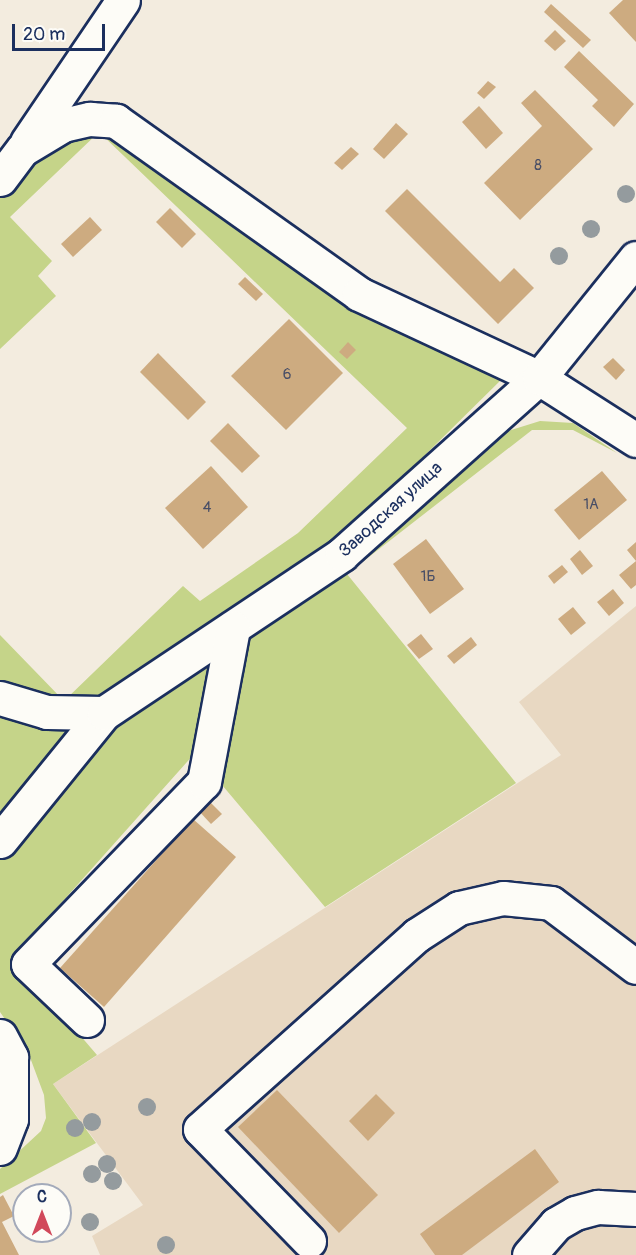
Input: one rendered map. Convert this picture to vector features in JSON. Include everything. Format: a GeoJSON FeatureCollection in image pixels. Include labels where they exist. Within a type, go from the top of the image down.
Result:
{"type":"FeatureCollection","features":[{"type":"Feature","properties":{"kind":"street"},"geometry":{"type":"LineString","coordinates":[[0,179],[23,149],[123,0]]}},
{"type":"Feature","properties":{"kind":"street"},"geometry":{"type":"LineString","coordinates":[[23,149],[63,125],[90,119],[116,121],[359,294],[539,378],[636,440]]}},
{"type":"Feature","properties":{"kind":"street","name":"Заводская улица"},"geometry":{"type":"LineString","coordinates":[[0,841],[104,713],[342,554],[539,378],[636,258]]}},
{"type":"Feature","properties":{"kind":"street"},"geometry":{"type":"LineString","coordinates":[[87,1020],[28,964],[204,782],[233,628]]}},
{"type":"Feature","properties":{"kind":"street"},"geometry":{"type":"LineString","coordinates":[[0,698],[47,712],[104,713]]}},
{"type":"Feature","properties":{"kind":"street"},"geometry":{"type":"LineString","coordinates":[[309,1241],[200,1129],[417,936],[459,908],[503,898],[551,903],[636,967]]}},
{"type":"Feature","properties":{"kind":"street"},"geometry":{"type":"LineString","coordinates":[[0,1036],[11,1057],[11,1119],[0,1148]]}},
{"type":"Feature","properties":{"kind":"street"},"geometry":{"type":"LineString","coordinates":[[529,1255],[556,1224],[575,1213],[598,1207],[636,1209]]}},
{"type":"Feature","properties":{"kind":"shaded area"},"geometry":{"type":"Polygon","coordinates":[[[636,606],[636,1255],[100,1255],[92,1236],[143,1205],[53,1084],[561,755],[519,702],[636,606]]]}},
{"type":"Feature","properties":{"kind":"green space"},"geometry":{"type":"Polygon","coordinates":[[[106,126],[234,208],[336,290],[505,376],[345,534],[163,664],[92,699],[48,705],[0,692],[0,635],[64,701],[183,586],[200,601],[298,533],[407,428],[99,132],[10,217],[52,261],[38,276],[56,296],[0,349],[0,192],[30,155],[61,138],[106,126]]]}},
{"type":"Feature","properties":{"kind":"green space"},"geometry":{"type":"Polygon","coordinates":[[[540,421],[573,423],[617,453],[573,430],[532,430],[347,574],[516,783],[325,907],[217,779],[233,673],[251,630],[505,432],[540,421]]]}},
{"type":"Feature","properties":{"kind":"green space"},"geometry":{"type":"Polygon","coordinates":[[[219,649],[195,753],[13,957],[97,1055],[53,1084],[96,1143],[21,1183],[12,1183],[12,1188],[0,1194],[0,1169],[41,1131],[46,1118],[44,1095],[28,1052],[0,1012],[0,858],[118,712],[219,649]]]}},
{"type":"Feature","properties":{"kind":"green space"},"geometry":{"type":"Polygon","coordinates":[[[0,716],[55,729],[85,724],[0,823],[0,716]]]}},
{"type":"Feature","properties":{"kind":"building"},"geometry":{"type":"Polygon","coordinates":[[[623,0],[636,0],[636,42],[609,13],[623,0]]]}},
{"type":"Feature","properties":{"kind":"building"},"geometry":{"type":"Polygon","coordinates":[[[551,4],[591,40],[583,48],[544,12],[551,4]]]}},
{"type":"Feature","properties":{"kind":"building"},"geometry":{"type":"Polygon","coordinates":[[[555,30],[566,41],[555,51],[544,41],[555,30]]]}},
{"type":"Feature","properties":{"kind":"building"},"geometry":{"type":"Polygon","coordinates":[[[579,51],[634,104],[614,127],[592,106],[598,100],[564,67],[579,51]]]}},
{"type":"Feature","properties":{"kind":"building"},"geometry":{"type":"Polygon","coordinates":[[[488,81],[496,87],[484,99],[477,93],[488,81]]]}},
{"type":"Feature","properties":{"kind":"building"},"geometry":{"type":"Polygon","coordinates":[[[535,90],[593,149],[520,220],[484,183],[542,126],[521,103],[535,90]]]}},
{"type":"Feature","properties":{"kind":"building"},"geometry":{"type":"Polygon","coordinates":[[[479,106],[503,133],[486,149],[462,122],[479,106]]]}},
{"type":"Feature","properties":{"kind":"building"},"geometry":{"type":"Polygon","coordinates":[[[396,123],[408,134],[384,159],[373,149],[396,123]]]}},
{"type":"Feature","properties":{"kind":"building"},"geometry":{"type":"Polygon","coordinates":[[[351,147],[359,154],[342,170],[334,163],[351,147]]]}},
{"type":"Feature","properties":{"kind":"building"},"geometry":{"type":"Polygon","coordinates":[[[407,189],[500,282],[514,268],[534,288],[498,324],[385,211],[407,189]]]}},
{"type":"Feature","properties":{"kind":"building"},"geometry":{"type":"Polygon","coordinates":[[[170,208],[196,234],[182,248],[156,222],[170,208]]]}},
{"type":"Feature","properties":{"kind":"building"},"geometry":{"type":"Polygon","coordinates":[[[90,217],[102,230],[73,257],[61,244],[90,217]]]}},
{"type":"Feature","properties":{"kind":"building"},"geometry":{"type":"Polygon","coordinates":[[[245,277],[263,294],[256,301],[238,284],[245,277]]]}},
{"type":"Feature","properties":{"kind":"building"},"geometry":{"type":"Polygon","coordinates":[[[289,319],[343,373],[286,430],[231,376],[289,319]]]}},
{"type":"Feature","properties":{"kind":"building"},"geometry":{"type":"Polygon","coordinates":[[[348,342],[356,350],[347,359],[339,352],[348,342]]]}},
{"type":"Feature","properties":{"kind":"building"},"geometry":{"type":"Polygon","coordinates":[[[158,353],[206,402],[188,420],[140,372],[158,353]]]}},
{"type":"Feature","properties":{"kind":"building"},"geometry":{"type":"Polygon","coordinates":[[[613,358],[625,370],[616,380],[603,367],[613,358]]]}},
{"type":"Feature","properties":{"kind":"building"},"geometry":{"type":"Polygon","coordinates":[[[228,423],[260,456],[242,473],[210,441],[228,423]]]}},
{"type":"Feature","properties":{"kind":"building"},"geometry":{"type":"Polygon","coordinates":[[[211,466],[248,507],[203,549],[165,508],[211,466]]]}},
{"type":"Feature","properties":{"kind":"building"},"geometry":{"type":"Polygon","coordinates":[[[602,471],[627,500],[579,540],[554,510],[602,471]]]}},
{"type":"Feature","properties":{"kind":"building"},"geometry":{"type":"Polygon","coordinates":[[[426,539],[464,589],[430,614],[393,564],[426,539]]]}},
{"type":"Feature","properties":{"kind":"building"},"geometry":{"type":"Polygon","coordinates":[[[636,542],[636,561],[627,550],[636,542]]]}},
{"type":"Feature","properties":{"kind":"building"},"geometry":{"type":"Polygon","coordinates":[[[580,550],[593,566],[582,575],[570,559],[580,550]]]}},
{"type":"Feature","properties":{"kind":"building"},"geometry":{"type":"Polygon","coordinates":[[[636,561],[636,585],[631,589],[619,575],[636,561]]]}},
{"type":"Feature","properties":{"kind":"building"},"geometry":{"type":"Polygon","coordinates":[[[562,565],[568,572],[554,584],[548,576],[562,565]]]}},
{"type":"Feature","properties":{"kind":"building"},"geometry":{"type":"Polygon","coordinates":[[[613,589],[624,603],[609,616],[597,602],[613,589]]]}},
{"type":"Feature","properties":{"kind":"building"},"geometry":{"type":"Polygon","coordinates":[[[573,607],[586,623],[571,635],[558,619],[573,607]]]}},
{"type":"Feature","properties":{"kind":"building"},"geometry":{"type":"Polygon","coordinates":[[[421,634],[433,649],[419,659],[407,645],[421,634]]]}},
{"type":"Feature","properties":{"kind":"building"},"geometry":{"type":"Polygon","coordinates":[[[471,637],[477,645],[454,664],[447,656],[471,637]]]}},
{"type":"Feature","properties":{"kind":"building"},"geometry":{"type":"Polygon","coordinates":[[[207,799],[222,814],[211,824],[197,809],[207,799]]]}},
{"type":"Feature","properties":{"kind":"building"},"geometry":{"type":"Polygon","coordinates":[[[193,819],[236,857],[104,1007],[60,968],[193,819]]]}},
{"type":"Feature","properties":{"kind":"building"},"geometry":{"type":"Polygon","coordinates":[[[277,1090],[378,1195],[339,1233],[238,1127],[277,1090]]]}},
{"type":"Feature","properties":{"kind":"building"},"geometry":{"type":"Polygon","coordinates":[[[376,1094],[395,1113],[368,1141],[349,1121],[376,1094]]]}},
{"type":"Feature","properties":{"kind":"building"},"geometry":{"type":"Polygon","coordinates":[[[535,1149],[559,1182],[462,1255],[435,1255],[420,1234],[535,1149]]]}},
{"type":"Feature","properties":{"kind":"building"},"geometry":{"type":"Polygon","coordinates":[[[3,1195],[12,1212],[12,1217],[2,1222],[19,1255],[0,1255],[0,1197],[3,1195]]]}}]}
